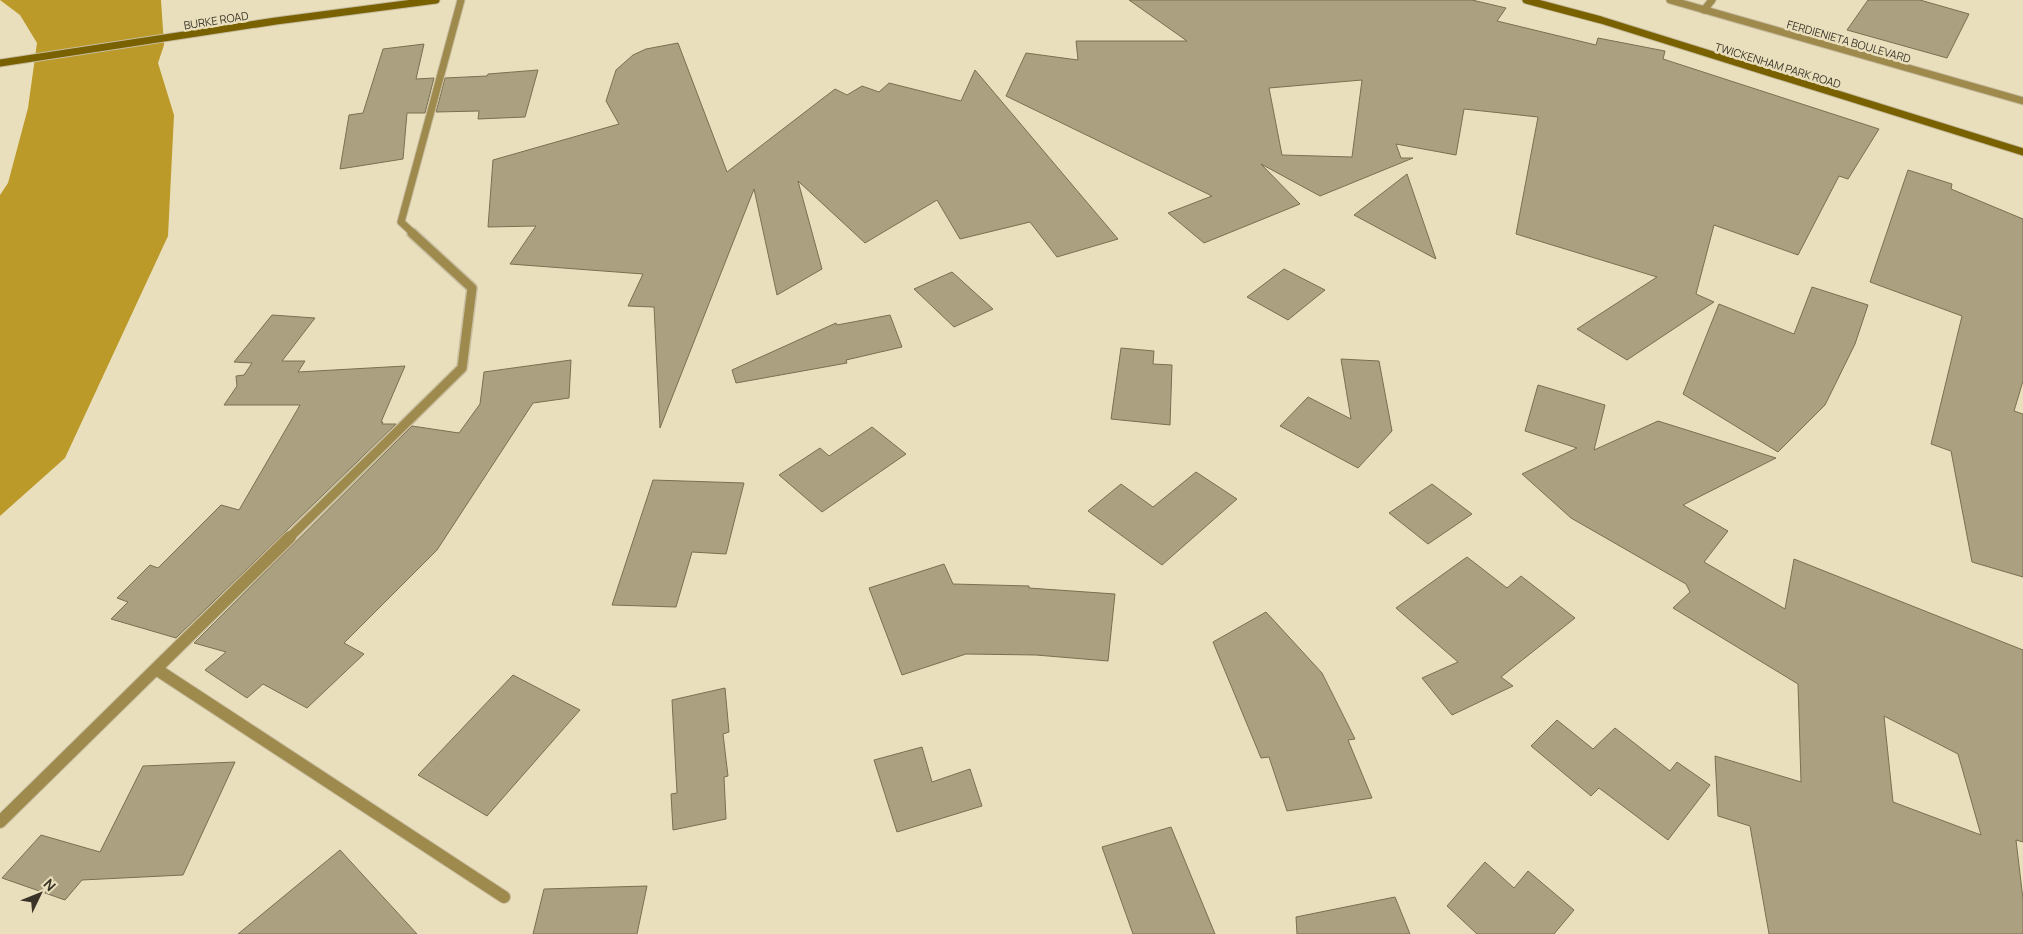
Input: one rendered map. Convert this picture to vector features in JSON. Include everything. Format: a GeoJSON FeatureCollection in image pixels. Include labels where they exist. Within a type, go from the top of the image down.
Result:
{"type":"FeatureCollection","features":[{"type":"Feature","properties":{"kind":"main road","name":"BURKE ROAD"},"geometry":{"type":"LineString","coordinates":[[0,63],[276,21],[436,0]]}},
{"type":"Feature","properties":{"kind":"main road","name":"TWICKENHAM PARK ROAD"},"geometry":{"type":"LineString","coordinates":[[1526,0],[1601,20],[2023,152]]}},
{"type":"Feature","properties":{"kind":"street"},"geometry":{"type":"LineString","coordinates":[[0,822],[462,368],[472,288],[401,222],[461,0]]}},
{"type":"Feature","properties":{"kind":"street","name":"FERDIENIETA BOULEVARD"},"geometry":{"type":"LineString","coordinates":[[1670,0],[2023,101]]}},
{"type":"Feature","properties":{"kind":"street"},"geometry":{"type":"LineString","coordinates":[[1704,10],[1712,0]]}},
{"type":"Feature","properties":{"kind":"street"},"geometry":{"type":"LineString","coordinates":[[156,669],[504,897]]}},
{"type":"Feature","properties":{"kind":"shaded area"},"geometry":{"type":"Polygon","coordinates":[[[0,0],[161,0],[164,45],[158,63],[174,115],[168,236],[65,458],[0,516],[0,195],[8,183],[28,108],[37,43],[20,15],[0,0]]]}},
{"type":"Feature","properties":{"kind":"building"},"geometry":{"type":"Polygon","coordinates":[[[1129,0],[1472,0],[1506,8],[1497,21],[1596,45],[1598,38],[1665,51],[1663,59],[1879,129],[1848,179],[1839,176],[1798,255],[1714,225],[1696,294],[1714,302],[1627,360],[1577,329],[1657,277],[1516,234],[1538,117],[1464,109],[1456,155],[1396,144],[1401,158],[1413,158],[1320,196],[1261,164],[1300,204],[1204,243],[1168,213],[1212,196],[1006,96],[1026,53],[1078,60],[1076,41],[1187,41],[1129,0]],[[1362,80],[1269,88],[1282,155],[1352,157],[1362,80]]]}},
{"type":"Feature","properties":{"kind":"building"},"geometry":{"type":"Polygon","coordinates":[[[1868,0],[1920,0],[1969,14],[1947,58],[1847,30],[1868,0]]]}},
{"type":"Feature","properties":{"kind":"building"},"geometry":{"type":"Polygon","coordinates":[[[678,43],[727,172],[835,89],[847,95],[862,86],[879,92],[889,83],[961,101],[975,70],[1118,239],[1057,257],[1030,222],[960,239],[937,200],[865,243],[798,181],[822,269],[777,295],[754,189],[660,428],[654,307],[628,306],[643,274],[510,264],[536,226],[488,227],[493,160],[619,124],[606,101],[616,70],[633,55],[646,49],[678,43]]]}},
{"type":"Feature","properties":{"kind":"building"},"geometry":{"type":"Polygon","coordinates":[[[424,44],[416,79],[434,78],[425,113],[407,113],[403,159],[340,169],[349,115],[363,113],[383,49],[424,44]]]}},
{"type":"Feature","properties":{"kind":"building"},"geometry":{"type":"Polygon","coordinates":[[[538,70],[525,117],[478,119],[479,111],[436,112],[445,78],[487,76],[488,74],[538,70]]]}},
{"type":"Feature","properties":{"kind":"building"},"geometry":{"type":"Polygon","coordinates":[[[1908,170],[1952,184],[1951,189],[2023,219],[2023,381],[2014,411],[2023,414],[2023,577],[1972,562],[1951,451],[1931,444],[1962,316],[1870,282],[1908,170]]]}},
{"type":"Feature","properties":{"kind":"building"},"geometry":{"type":"Polygon","coordinates":[[[1407,174],[1436,259],[1354,215],[1407,174]]]}},
{"type":"Feature","properties":{"kind":"building"},"geometry":{"type":"Polygon","coordinates":[[[1284,269],[1325,290],[1288,320],[1247,297],[1284,269]]]}},
{"type":"Feature","properties":{"kind":"building"},"geometry":{"type":"Polygon","coordinates":[[[952,272],[993,309],[954,327],[914,289],[952,272]]]}},
{"type":"Feature","properties":{"kind":"building"},"geometry":{"type":"Polygon","coordinates":[[[1812,287],[1868,305],[1855,344],[1825,405],[1778,452],[1683,394],[1719,304],[1794,334],[1812,287]]]}},
{"type":"Feature","properties":{"kind":"building"},"geometry":{"type":"Polygon","coordinates":[[[272,315],[315,318],[282,361],[305,361],[298,372],[405,366],[381,422],[383,422],[382,424],[396,424],[176,638],[111,619],[128,602],[117,598],[150,565],[158,568],[221,505],[239,510],[300,405],[224,405],[237,386],[236,376],[244,375],[252,363],[234,362],[272,315]]]}},
{"type":"Feature","properties":{"kind":"building"},"geometry":{"type":"Polygon","coordinates":[[[890,315],[902,347],[846,360],[847,363],[736,383],[732,370],[836,323],[837,325],[890,315]]]}},
{"type":"Feature","properties":{"kind":"building"},"geometry":{"type":"Polygon","coordinates":[[[1121,348],[1154,351],[1153,364],[1172,365],[1170,425],[1111,419],[1121,348]]]}},
{"type":"Feature","properties":{"kind":"building"},"geometry":{"type":"Polygon","coordinates":[[[1341,359],[1379,361],[1392,431],[1358,468],[1280,426],[1308,397],[1351,419],[1341,359]]]}},
{"type":"Feature","properties":{"kind":"building"},"geometry":{"type":"Polygon","coordinates":[[[571,360],[569,398],[533,403],[437,550],[344,643],[364,654],[307,708],[263,684],[247,698],[205,670],[226,652],[194,643],[412,426],[459,433],[480,404],[484,372],[571,360]]]}},
{"type":"Feature","properties":{"kind":"building"},"geometry":{"type":"Polygon","coordinates":[[[1538,385],[1605,405],[1594,450],[1658,421],[1776,458],[1683,505],[1728,531],[1704,562],[1785,609],[1794,559],[2023,650],[2023,842],[2016,840],[2023,899],[2023,934],[1769,934],[1750,826],[1718,816],[1715,756],[1801,782],[1798,684],[1673,608],[1690,592],[1686,584],[1571,518],[1522,474],[1577,448],[1525,431],[1538,385]],[[1884,716],[1893,802],[1981,835],[1958,754],[1884,716]]]}},
{"type":"Feature","properties":{"kind":"building"},"geometry":{"type":"Polygon","coordinates":[[[872,427],[906,454],[822,512],[779,475],[820,448],[829,456],[872,427]]]}},
{"type":"Feature","properties":{"kind":"building"},"geometry":{"type":"Polygon","coordinates":[[[1196,472],[1237,499],[1162,565],[1088,511],[1121,484],[1153,507],[1196,472]]]}},
{"type":"Feature","properties":{"kind":"building"},"geometry":{"type":"Polygon","coordinates":[[[653,480],[744,483],[726,554],[692,552],[676,607],[612,605],[653,480]]]}},
{"type":"Feature","properties":{"kind":"building"},"geometry":{"type":"Polygon","coordinates":[[[1432,484],[1472,514],[1428,544],[1389,513],[1432,484]]]}},
{"type":"Feature","properties":{"kind":"building"},"geometry":{"type":"Polygon","coordinates":[[[1467,557],[1507,588],[1521,576],[1575,618],[1501,677],[1513,686],[1452,715],[1422,678],[1458,662],[1396,608],[1467,557]]]}},
{"type":"Feature","properties":{"kind":"building"},"geometry":{"type":"Polygon","coordinates":[[[944,564],[953,584],[1029,586],[1029,588],[1115,594],[1108,661],[1036,655],[966,654],[902,675],[869,588],[944,564]]]}},
{"type":"Feature","properties":{"kind":"building"},"geometry":{"type":"Polygon","coordinates":[[[1266,612],[1322,673],[1355,739],[1348,740],[1372,798],[1287,811],[1269,757],[1261,758],[1213,642],[1266,612]]]}},
{"type":"Feature","properties":{"kind":"building"},"geometry":{"type":"Polygon","coordinates":[[[513,675],[580,710],[487,816],[418,775],[513,675]]]}},
{"type":"Feature","properties":{"kind":"building"},"geometry":{"type":"Polygon","coordinates":[[[725,688],[729,732],[723,734],[728,776],[724,777],[726,819],[673,830],[671,794],[677,793],[672,700],[725,688]]]}},
{"type":"Feature","properties":{"kind":"building"},"geometry":{"type":"Polygon","coordinates":[[[1557,720],[1593,749],[1615,728],[1670,771],[1677,762],[1710,785],[1668,840],[1599,788],[1591,796],[1531,746],[1557,720]]]}},
{"type":"Feature","properties":{"kind":"building"},"geometry":{"type":"Polygon","coordinates":[[[922,747],[932,782],[970,769],[982,806],[897,832],[874,760],[922,747]]]}},
{"type":"Feature","properties":{"kind":"building"},"geometry":{"type":"Polygon","coordinates":[[[235,762],[183,875],[82,880],[65,900],[2,878],[41,835],[100,852],[143,766],[235,762]]]}},
{"type":"Feature","properties":{"kind":"building"},"geometry":{"type":"Polygon","coordinates":[[[1171,827],[1215,934],[1133,934],[1102,847],[1171,827]]]}},
{"type":"Feature","properties":{"kind":"building"},"geometry":{"type":"Polygon","coordinates":[[[340,850],[417,934],[238,934],[340,850]]]}},
{"type":"Feature","properties":{"kind":"building"},"geometry":{"type":"Polygon","coordinates":[[[1485,862],[1514,888],[1528,871],[1574,910],[1554,934],[1477,934],[1447,906],[1485,862]]]}},
{"type":"Feature","properties":{"kind":"building"},"geometry":{"type":"Polygon","coordinates":[[[647,886],[637,934],[533,934],[544,889],[647,886]]]}},
{"type":"Feature","properties":{"kind":"building"},"geometry":{"type":"Polygon","coordinates":[[[1395,897],[1410,934],[1297,934],[1296,917],[1395,897]]]}}]}
